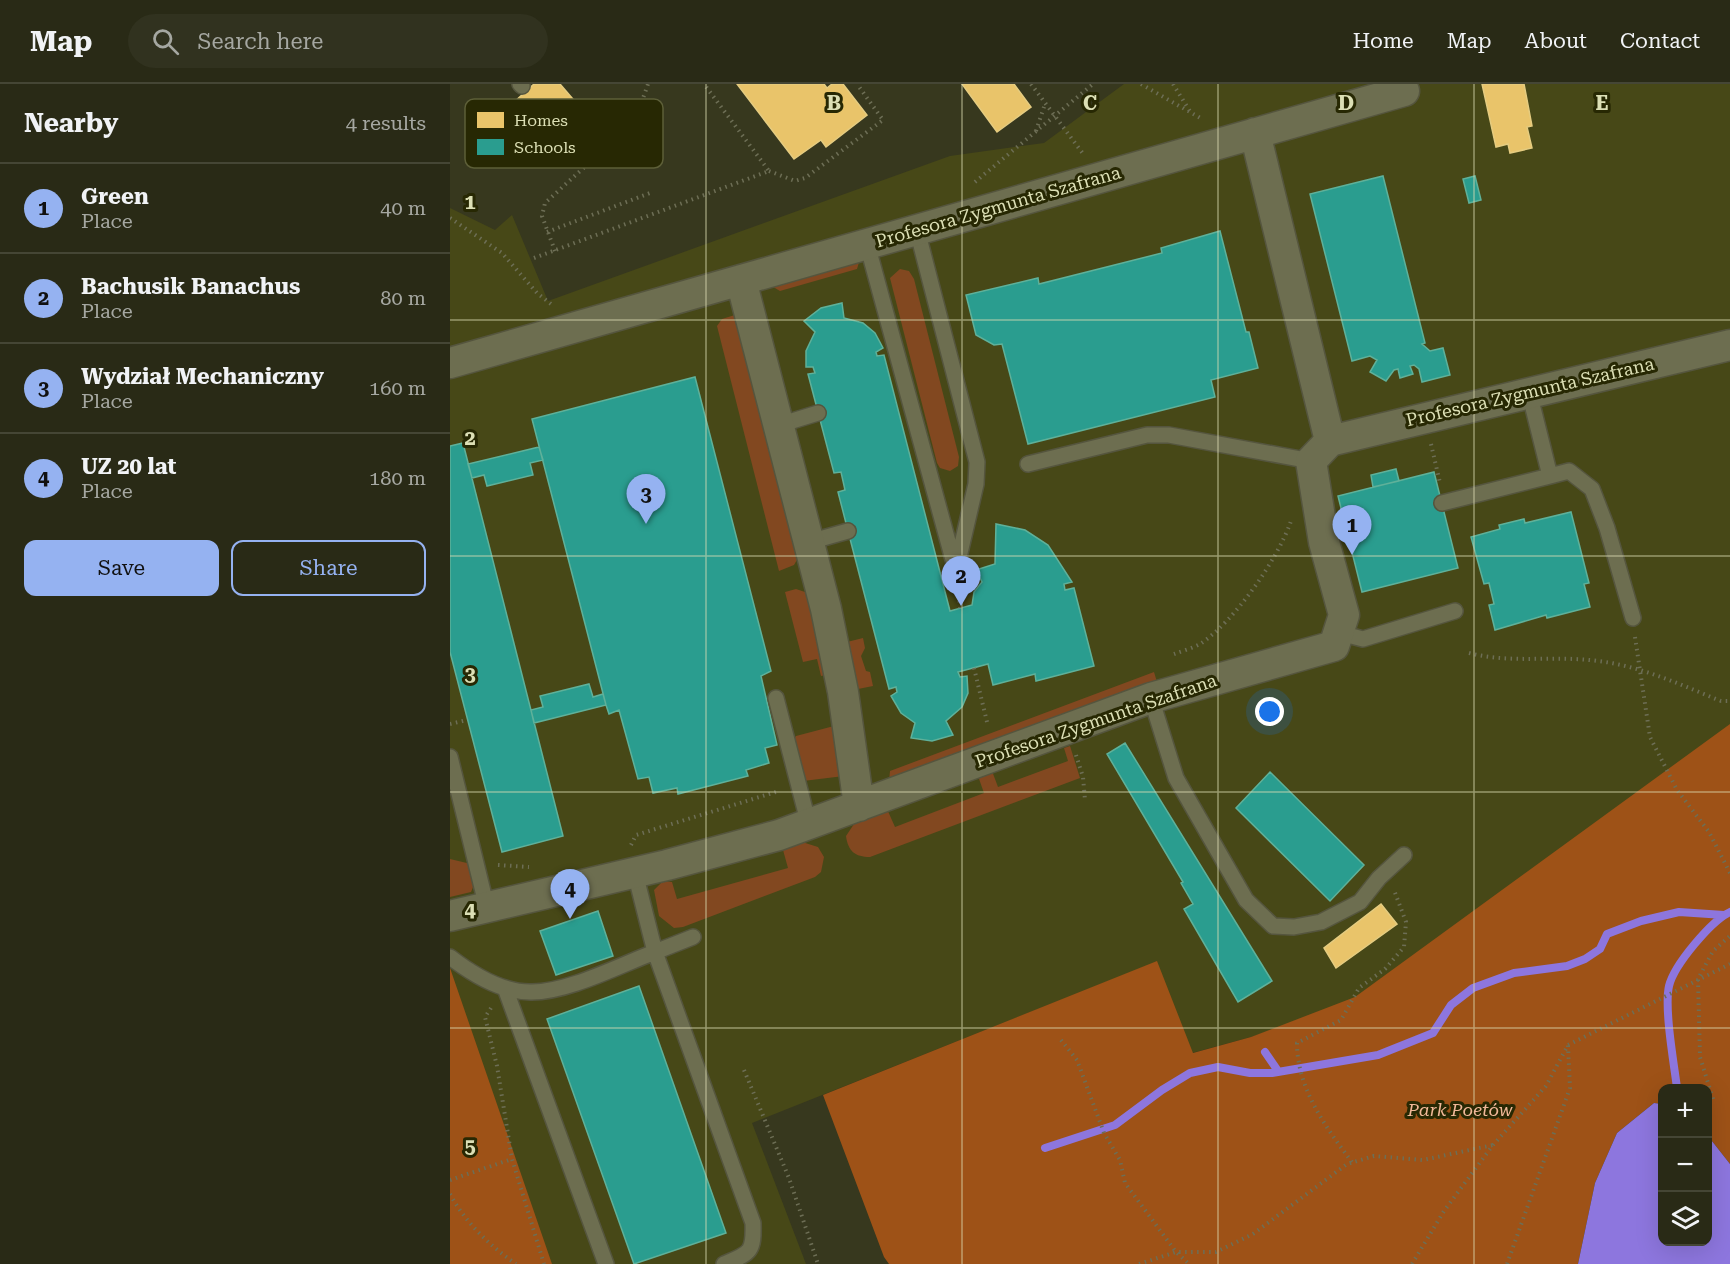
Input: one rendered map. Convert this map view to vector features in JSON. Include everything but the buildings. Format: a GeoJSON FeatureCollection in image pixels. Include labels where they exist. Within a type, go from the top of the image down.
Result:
{"type":"FeatureCollection","features":[{"type":"Feature","properties":{"kind":"street","name":"Profesora Zygmunta Szafrana"},"geometry":{"type":"LineString","coordinates":[[451,360],[1256,133],[1402,87]]}},
{"type":"Feature","properties":{"kind":"street"},"geometry":{"type":"LineString","coordinates":[[1256,133],[1320,451],[1324,542],[1344,615],[1340,633]]}},
{"type":"Feature","properties":{"kind":"street"},"geometry":{"type":"LineString","coordinates":[[741,280],[809,542],[843,692],[859,806]]}},
{"type":"Feature","properties":{"kind":"street","name":"Profesora Zygmunta Szafrana"},"geometry":{"type":"LineString","coordinates":[[1320,451],[1529,393],[1730,345]]}},
{"type":"Feature","properties":{"kind":"street","name":"Profesora Zygmunta Szafrana"},"geometry":{"type":"LineString","coordinates":[[450,916],[487,908],[631,862],[740,846],[809,825],[1151,698],[1334,646],[1340,633]]}},
{"type":"Feature","properties":{"kind":"lane"},"geometry":{"type":"LineString","coordinates":[[867,244],[900,390],[931,507],[956,570],[976,484],[977,462],[917,230]]}},
{"type":"Feature","properties":{"kind":"lane"},"geometry":{"type":"LineString","coordinates":[[1529,393],[1550,476]]}},
{"type":"Feature","properties":{"kind":"lane"},"geometry":{"type":"LineString","coordinates":[[779,425],[818,413]]}},
{"type":"Feature","properties":{"kind":"lane"},"geometry":{"type":"LineString","coordinates":[[1028,464],[1147,435],[1169,435],[1320,451]]}},
{"type":"Feature","properties":{"kind":"lane"},"geometry":{"type":"LineString","coordinates":[[1442,503],[1569,471],[1592,489],[1607,528],[1633,618]]}},
{"type":"Feature","properties":{"kind":"lane"},"geometry":{"type":"LineString","coordinates":[[809,542],[848,531]]}},
{"type":"Feature","properties":{"kind":"lane"},"geometry":{"type":"LineString","coordinates":[[1340,633],[1363,639],[1455,611]]}},
{"type":"Feature","properties":{"kind":"lane"},"geometry":{"type":"LineString","coordinates":[[776,698],[809,825]]}},
{"type":"Feature","properties":{"kind":"lane"},"geometry":{"type":"LineString","coordinates":[[1151,698],[1176,778],[1246,900],[1273,926],[1294,927],[1322,922],[1360,902],[1404,855]]}},
{"type":"Feature","properties":{"kind":"lane"},"geometry":{"type":"LineString","coordinates":[[450,757],[487,908]]}},
{"type":"Feature","properties":{"kind":"lane"},"geometry":{"type":"LineString","coordinates":[[631,862],[655,952],[753,1223],[754,1244],[748,1254],[724,1264]]}},
{"type":"Feature","properties":{"kind":"lane"},"geometry":{"type":"LineString","coordinates":[[450,957],[465,968],[505,988],[531,993],[564,987],[693,937]]}},
{"type":"Feature","properties":{"kind":"lane"},"geometry":{"type":"LineString","coordinates":[[505,988],[606,1264]]}},
{"type":"Feature","properties":{"kind":"path"},"geometry":{"type":"LineString","coordinates":[[643,99],[648,84]]}},
{"type":"Feature","properties":{"kind":"path"},"geometry":{"type":"LineString","coordinates":[[704,84],[769,171],[795,181],[805,178],[883,120],[857,84]]}},
{"type":"Feature","properties":{"kind":"path"},"geometry":{"type":"LineString","coordinates":[[1031,84],[1085,157]]}},
{"type":"Feature","properties":{"kind":"path"},"geometry":{"type":"LineString","coordinates":[[974,183],[1093,84]]}},
{"type":"Feature","properties":{"kind":"path"},"geometry":{"type":"LineString","coordinates":[[1141,84],[1209,123]]}},
{"type":"Feature","properties":{"kind":"path"},"geometry":{"type":"LineString","coordinates":[[1173,84],[1192,113]]}},
{"type":"Feature","properties":{"kind":"path"},"geometry":{"type":"LineString","coordinates":[[1036,132],[1045,103]]}},
{"type":"Feature","properties":{"kind":"path"},"geometry":{"type":"LineString","coordinates":[[555,251],[542,216],[545,203],[583,168]]}},
{"type":"Feature","properties":{"kind":"path"},"geometry":{"type":"LineString","coordinates":[[534,258],[769,171]]}},
{"type":"Feature","properties":{"kind":"path"},"geometry":{"type":"LineString","coordinates":[[547,232],[650,193]]}},
{"type":"Feature","properties":{"kind":"path"},"geometry":{"type":"LineString","coordinates":[[450,218],[502,253],[537,293],[556,308]]}},
{"type":"Feature","properties":{"kind":"path"},"geometry":{"type":"LineString","coordinates":[[1174,654],[1200,644],[1235,611],[1264,573],[1294,514]]}},
{"type":"Feature","properties":{"kind":"path"},"geometry":{"type":"LineString","coordinates":[[1633,618],[1650,737],[1677,790],[1709,832],[1730,873]]}},
{"type":"Feature","properties":{"kind":"path"},"geometry":{"type":"LineString","coordinates":[[1469,653],[1490,659],[1598,661],[1639,669],[1721,701],[1730,700]]}},
{"type":"Feature","properties":{"kind":"path"},"geometry":{"type":"LineString","coordinates":[[974,668],[988,726]]}},
{"type":"Feature","properties":{"kind":"path"},"geometry":{"type":"LineString","coordinates":[[450,724],[467,720]]}},
{"type":"Feature","properties":{"kind":"path"},"geometry":{"type":"LineString","coordinates":[[1076,755],[1083,777],[1085,800]]}},
{"type":"Feature","properties":{"kind":"path"},"geometry":{"type":"LineString","coordinates":[[631,862],[636,835],[798,786]]}},
{"type":"Feature","properties":{"kind":"path"},"geometry":{"type":"LineString","coordinates":[[476,860],[535,867]]}},
{"type":"Feature","properties":{"kind":"path"},"geometry":{"type":"LineString","coordinates":[[1352,1162],[1324,1125],[1311,1098],[1297,1056],[1297,1043],[1341,1020],[1359,988],[1385,969],[1404,947],[1406,922],[1387,871]]}},
{"type":"Feature","properties":{"kind":"path"},"geometry":{"type":"LineString","coordinates":[[1713,1099],[1700,1057],[1698,980],[1713,951],[1730,936]]}},
{"type":"Feature","properties":{"kind":"path"},"geometry":{"type":"LineString","coordinates":[[1412,1264],[1444,1212],[1493,1145],[1545,1086],[1568,1045],[1730,964]]}},
{"type":"Feature","properties":{"kind":"path"},"geometry":{"type":"LineString","coordinates":[[505,988],[484,1017],[497,1066],[512,1159],[544,1264]]}},
{"type":"Feature","properties":{"kind":"path"},"geometry":{"type":"LineString","coordinates":[[1061,1040],[1077,1060],[1104,1133],[1120,1160],[1125,1183],[1176,1252],[1189,1264]]}},
{"type":"Feature","properties":{"kind":"path"},"geometry":{"type":"LineString","coordinates":[[1507,1264],[1570,1088],[1568,1045]]}},
{"type":"Feature","properties":{"kind":"path"},"geometry":{"type":"LineString","coordinates":[[744,1071],[789,1178],[818,1264]]}},
{"type":"Feature","properties":{"kind":"path"},"geometry":{"type":"LineString","coordinates":[[1139,1264],[1176,1252],[1216,1251],[1253,1234],[1352,1162],[1374,1156],[1423,1160],[1493,1145]]}},
{"type":"Feature","properties":{"kind":"path"},"geometry":{"type":"LineString","coordinates":[[450,1180],[512,1159]]}},
{"type":"Feature","properties":{"kind":"path"},"geometry":{"type":"LineString","coordinates":[[450,1194],[457,1207],[494,1248],[516,1264]]}},
{"type":"Feature","properties":{"kind":"shaded area"},"geometry":{"type":"Polygon","coordinates":[[[1124,84],[1730,84],[1730,876],[1251,1037],[1192,1053],[1156,962],[752,1123],[806,1264],[507,1264],[450,1117],[450,208],[495,230],[512,215],[548,301],[950,156],[1044,143],[1124,84]]]}},
{"type":"Feature","properties":{"kind":"shaded area"},"geometry":{"type":"Polygon","coordinates":[[[860,259],[857,269],[780,291],[770,285],[860,259]]]}},
{"type":"Feature","properties":{"kind":"shaded area"},"geometry":{"type":"Polygon","coordinates":[[[900,269],[909,271],[914,279],[959,457],[958,466],[950,471],[940,468],[937,463],[890,278],[900,269]]]}},
{"type":"Feature","properties":{"kind":"shaded area"},"geometry":{"type":"Polygon","coordinates":[[[738,314],[798,558],[794,565],[779,571],[717,326],[722,319],[738,314]]]}},
{"type":"Feature","properties":{"kind":"shaded area"},"geometry":{"type":"Polygon","coordinates":[[[796,589],[811,594],[830,674],[821,676],[817,659],[803,662],[785,592],[796,589]]]}},
{"type":"Feature","properties":{"kind":"shaded area"},"geometry":{"type":"Polygon","coordinates":[[[863,638],[865,648],[861,656],[866,671],[870,672],[873,686],[853,690],[843,643],[863,638]]]}},
{"type":"Feature","properties":{"kind":"shaded area"},"geometry":{"type":"Polygon","coordinates":[[[1154,672],[1157,682],[996,741],[990,740],[988,744],[889,781],[890,771],[1154,672]]]}},
{"type":"Feature","properties":{"kind":"shaded area"},"geometry":{"type":"Polygon","coordinates":[[[834,726],[844,776],[803,781],[792,741],[796,736],[834,726]]]}},
{"type":"Feature","properties":{"kind":"shaded area"},"geometry":{"type":"Polygon","coordinates":[[[1070,746],[1080,778],[870,857],[856,854],[848,846],[846,836],[856,821],[887,809],[895,827],[984,793],[978,776],[992,771],[998,787],[1068,761],[1064,748],[1070,746]]]}},
{"type":"Feature","properties":{"kind":"shaded area"},"geometry":{"type":"Polygon","coordinates":[[[802,842],[818,847],[824,857],[821,872],[815,877],[683,927],[674,928],[659,916],[654,890],[663,881],[672,882],[677,899],[788,868],[783,850],[802,842]]]}},
{"type":"Feature","properties":{"kind":"shaded area"},"geometry":{"type":"Polygon","coordinates":[[[450,859],[471,864],[476,880],[471,892],[450,897],[450,859]]]}},
{"type":"Feature","properties":{"kind":"shaded area"},"geometry":{"type":"Polygon","coordinates":[[[1654,1103],[1658,1104],[1658,1246],[1712,1246],[1712,1141],[1730,1164],[1730,1264],[1578,1264],[1595,1183],[1617,1133],[1654,1103]]]}},
{"type":"Feature","properties":{"kind":"green space","name":"Park Poetów"},"geometry":{"type":"Polygon","coordinates":[[[1730,724],[1730,1164],[1712,1141],[1712,1084],[1658,1084],[1658,1104],[1654,1103],[1617,1133],[1595,1183],[1578,1264],[889,1264],[884,1257],[823,1095],[1157,961],[1193,1053],[1251,1037],[1355,997],[1730,724]]]}},
{"type":"Feature","properties":{"kind":"green space"},"geometry":{"type":"Polygon","coordinates":[[[450,968],[552,1264],[450,1264],[450,968]]]}},
{"type":"Feature","properties":{"kind":"waterway"},"geometry":{"type":"LineString","coordinates":[[1045,1148],[1115,1125],[1162,1090],[1190,1073],[1218,1067],[1250,1073],[1272,1073],[1378,1055],[1433,1033],[1451,1005],[1473,988],[1514,973],[1567,966],[1585,959],[1600,949],[1607,934],[1641,921],[1679,912],[1724,915]]}},
{"type":"Feature","properties":{"kind":"waterway"},"geometry":{"type":"LineString","coordinates":[[1677,1084],[1669,1022],[1669,986],[1678,967],[1694,945],[1713,924],[1730,912]]}},
{"type":"Feature","properties":{"kind":"waterway"},"geometry":{"type":"LineString","coordinates":[[1265,1052],[1278,1071]]}},
{"type":"Feature","properties":{"kind":"place","name":"Wydział Mechaniczny"},"geometry":{"type":"Point","coordinates":[646,524]}},
{"type":"Feature","properties":{"kind":"place","name":"Green"},"geometry":{"type":"Point","coordinates":[1352,555]}},
{"type":"Feature","properties":{"kind":"place","name":"Bachusik Banachus"},"geometry":{"type":"Point","coordinates":[961,606]}},
{"type":"Feature","properties":{"kind":"place","name":"UZ 20 lat"},"geometry":{"type":"Point","coordinates":[570,919]}}]}
